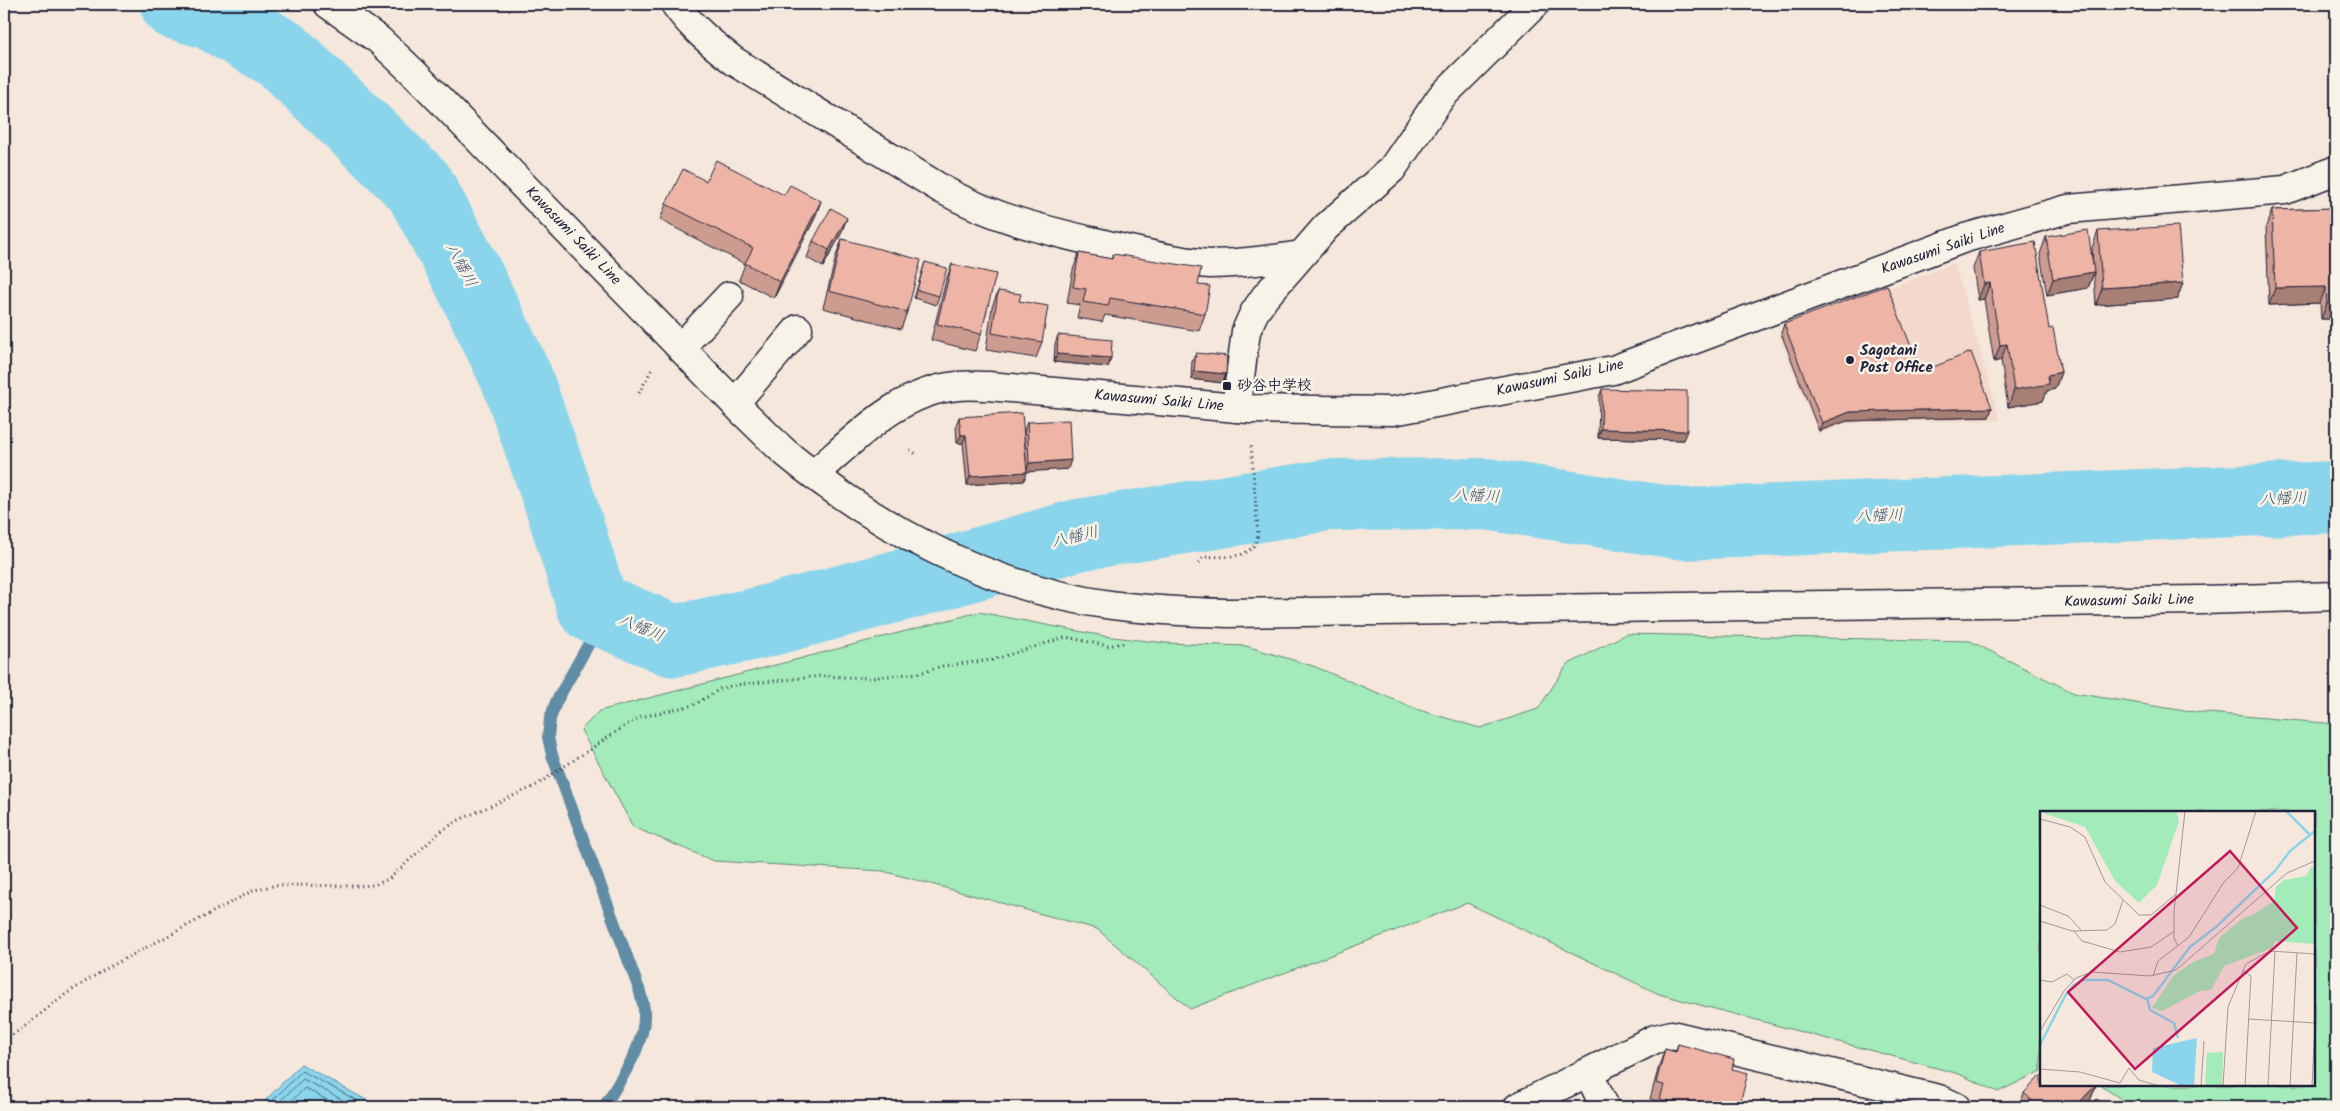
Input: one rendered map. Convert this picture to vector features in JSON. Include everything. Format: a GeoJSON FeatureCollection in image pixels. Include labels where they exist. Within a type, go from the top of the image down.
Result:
{"type":"FeatureCollection","features":[{"type":"Feature","properties":{"kind":"main road","name":"Kawasumi Saiki Line"},"geometry":{"type":"LineString","coordinates":[[328,4],[379,40],[414,72],[735,403],[786,453],[887,525],[938,551],[993,574],[1050,592],[1091,601],[1168,612],[1228,613],[2192,600],[2336,596]]}},
{"type":"Feature","properties":{"kind":"main road"},"geometry":{"type":"LineString","coordinates":[[675,4],[684,17],[708,41],[734,61],[972,206],[1003,218],[1162,257],[1208,264],[1254,263],[1301,255]]}},
{"type":"Feature","properties":{"kind":"main road"},"geometry":{"type":"LineString","coordinates":[[1236,408],[1242,350],[1250,322],[1265,297],[1326,226],[1392,169],[1441,97],[1535,4]]}},
{"type":"Feature","properties":{"kind":"main road","name":"Kawasumi Saiki Line"},"geometry":{"type":"LineString","coordinates":[[814,474],[873,423],[898,405],[926,393],[957,386],[988,386],[1236,408],[1393,411],[1613,370],[1965,238],[2068,210],[2285,190],[2336,170]]}},
{"type":"Feature","properties":{"kind":"main road"},"geometry":{"type":"LineString","coordinates":[[681,347],[729,296]]}},
{"type":"Feature","properties":{"kind":"main road"},"geometry":{"type":"LineString","coordinates":[[735,403],[798,329]]}},
{"type":"Feature","properties":{"kind":"main road"},"geometry":{"type":"LineString","coordinates":[[1518,1107],[1655,1039],[1672,1035],[1939,1099],[1956,1107]]}},
{"type":"Feature","properties":{"kind":"main road"},"geometry":{"type":"LineString","coordinates":[[1588,1072],[1605,1107]]}},
{"type":"Feature","properties":{"kind":"path"},"geometry":{"type":"LineString","coordinates":[[1199,563],[1204,558],[1240,555],[1250,552],[1256,544],[1258,534],[1251,441]]}},
{"type":"Feature","properties":{"kind":"path"},"geometry":{"type":"LineString","coordinates":[[910,450],[918,455]]}},
{"type":"Feature","properties":{"kind":"path"},"geometry":{"type":"LineString","coordinates":[[4,1040],[84,982],[233,900],[254,890],[277,885],[358,886],[374,885],[389,879],[441,831],[459,820],[516,796],[544,781],[642,717],[694,705],[720,689],[734,685],[813,676],[868,678],[920,673],[942,666],[992,660],[1066,637],[1108,646],[1128,642]]}},
{"type":"Feature","properties":{"kind":"shaded area"},"geometry":{"type":"Polygon","coordinates":[[[1954,263],[2000,420],[1848,423],[1818,434],[1778,332],[1954,263]]]}},
{"type":"Feature","properties":{"kind":"green space"},"geometry":{"type":"Polygon","coordinates":[[[979,612],[1104,636],[1166,643],[1246,646],[1313,666],[1419,710],[1480,728],[1538,709],[1567,665],[1626,634],[1970,641],[2074,693],[2185,711],[2336,724],[2336,1107],[2133,1107],[2102,1086],[2315,1086],[2315,811],[2040,811],[2040,1071],[1998,1092],[1959,1074],[1659,994],[1467,903],[1190,1009],[1097,929],[883,871],[714,861],[633,827],[581,730],[599,711],[979,612]]]}},
{"type":"Feature","properties":{"kind":"water"},"geometry":{"type":"Polygon","coordinates":[[[301,1064],[379,1107],[259,1107],[301,1064]]]}},
{"type":"Feature","properties":{"kind":"building"},"geometry":{"type":"Polygon","coordinates":[[[716,160],[784,195],[790,185],[821,201],[780,282],[745,263],[753,248],[666,204],[683,169],[706,181],[716,160]]]}},
{"type":"Feature","properties":{"kind":"building"},"geometry":{"type":"Polygon","coordinates":[[[831,208],[847,218],[829,250],[813,241],[831,208]]]}},
{"type":"Feature","properties":{"kind":"building"},"geometry":{"type":"Polygon","coordinates":[[[2336,208],[2336,303],[2327,303],[2326,287],[2275,288],[2272,210],[2336,208]]]}},
{"type":"Feature","properties":{"kind":"building"},"geometry":{"type":"Polygon","coordinates":[[[2178,226],[2183,283],[2102,288],[2098,231],[2178,226]]]}},
{"type":"Feature","properties":{"kind":"building"},"geometry":{"type":"Polygon","coordinates":[[[2088,230],[2094,272],[2053,279],[2046,237],[2088,230]]]}},
{"type":"Feature","properties":{"kind":"building"},"geometry":{"type":"Polygon","coordinates":[[[842,239],[921,260],[907,312],[829,291],[842,239]]]}},
{"type":"Feature","properties":{"kind":"building"},"geometry":{"type":"Polygon","coordinates":[[[2035,242],[2049,329],[2053,328],[2061,372],[2048,375],[2049,384],[2014,390],[2007,344],[2000,345],[1990,283],[1984,284],[1979,252],[2035,242]]]}},
{"type":"Feature","properties":{"kind":"building"},"geometry":{"type":"Polygon","coordinates":[[[1079,253],[1112,259],[1113,254],[1201,268],[1198,285],[1210,286],[1205,314],[1110,298],[1108,306],[1083,302],[1086,289],[1073,287],[1079,253]]]}},
{"type":"Feature","properties":{"kind":"building"},"geometry":{"type":"Polygon","coordinates":[[[925,262],[947,268],[939,296],[917,290],[925,262]]]}},
{"type":"Feature","properties":{"kind":"building"},"geometry":{"type":"Polygon","coordinates":[[[952,264],[996,274],[981,334],[937,324],[952,264]]]}},
{"type":"Feature","properties":{"kind":"building"},"geometry":{"type":"Polygon","coordinates":[[[1887,285],[1921,372],[1971,352],[1992,408],[1850,412],[1822,423],[1784,324],[1887,285]]]}},
{"type":"Feature","properties":{"kind":"building"},"geometry":{"type":"Polygon","coordinates":[[[998,291],[1021,294],[1019,301],[1048,306],[1042,342],[992,333],[998,291]]]}},
{"type":"Feature","properties":{"kind":"building"},"geometry":{"type":"Polygon","coordinates":[[[1058,335],[1112,340],[1111,358],[1057,354],[1058,335]]]}},
{"type":"Feature","properties":{"kind":"building"},"geometry":{"type":"Polygon","coordinates":[[[1196,353],[1227,356],[1226,374],[1194,371],[1196,353]]]}},
{"type":"Feature","properties":{"kind":"building"},"geometry":{"type":"Polygon","coordinates":[[[1602,389],[1687,391],[1687,431],[1601,429],[1602,389]]]}},
{"type":"Feature","properties":{"kind":"building"},"geometry":{"type":"Polygon","coordinates":[[[1022,413],[1027,472],[970,476],[966,435],[961,435],[959,417],[1022,413]]]}},
{"type":"Feature","properties":{"kind":"building"},"geometry":{"type":"Polygon","coordinates":[[[1069,420],[1071,460],[1029,463],[1027,422],[1069,420]]]}},
{"type":"Feature","properties":{"kind":"building"},"geometry":{"type":"Polygon","coordinates":[[[1678,1044],[1734,1059],[1732,1069],[1748,1073],[1739,1107],[1710,1107],[1699,1104],[1698,1107],[1691,1107],[1660,1099],[1664,1085],[1656,1083],[1665,1049],[1676,1052],[1678,1044]]]}},
{"type":"Feature","properties":{"kind":"building"},"geometry":{"type":"Polygon","coordinates":[[[2040,1076],[2040,1086],[2095,1086],[2075,1107],[2039,1107],[2024,1093],[2040,1076]]]}},
{"type":"Feature","properties":{"kind":"building"},"geometry":{"type":"Polygon","coordinates":[[[1896,1099],[1924,1107],[1886,1107],[1896,1099]]]}},
{"type":"Feature","properties":{"kind":"building"},"geometry":{"type":"Polygon","coordinates":[[[2097,1099],[2107,1107],[2089,1107],[2097,1099]]]}},
{"type":"Feature","properties":{"kind":"waterway","name":"八幡川"},"geometry":{"type":"LineString","coordinates":[[176,4],[211,14],[282,55],[419,186],[468,277],[517,379],[562,508],[593,607],[674,641],[759,623],[1078,535],[1328,495],[1486,494],[1684,524],[2336,497]]}},
{"type":"Feature","properties":{"kind":"waterway"},"geometry":{"type":"LineString","coordinates":[[604,1107],[631,1062],[636,1050],[644,1025],[644,1006],[552,755],[548,737],[550,719],[556,702],[606,613]]}},
{"type":"Feature","properties":{"kind":"place","name":"Sagotani Post Office"},"geometry":{"type":"Point","coordinates":[1850,360]}},
{"type":"Feature","properties":{"kind":"place","name":"砂谷中学校"},"geometry":{"type":"Point","coordinates":[1227,386]}}]}
